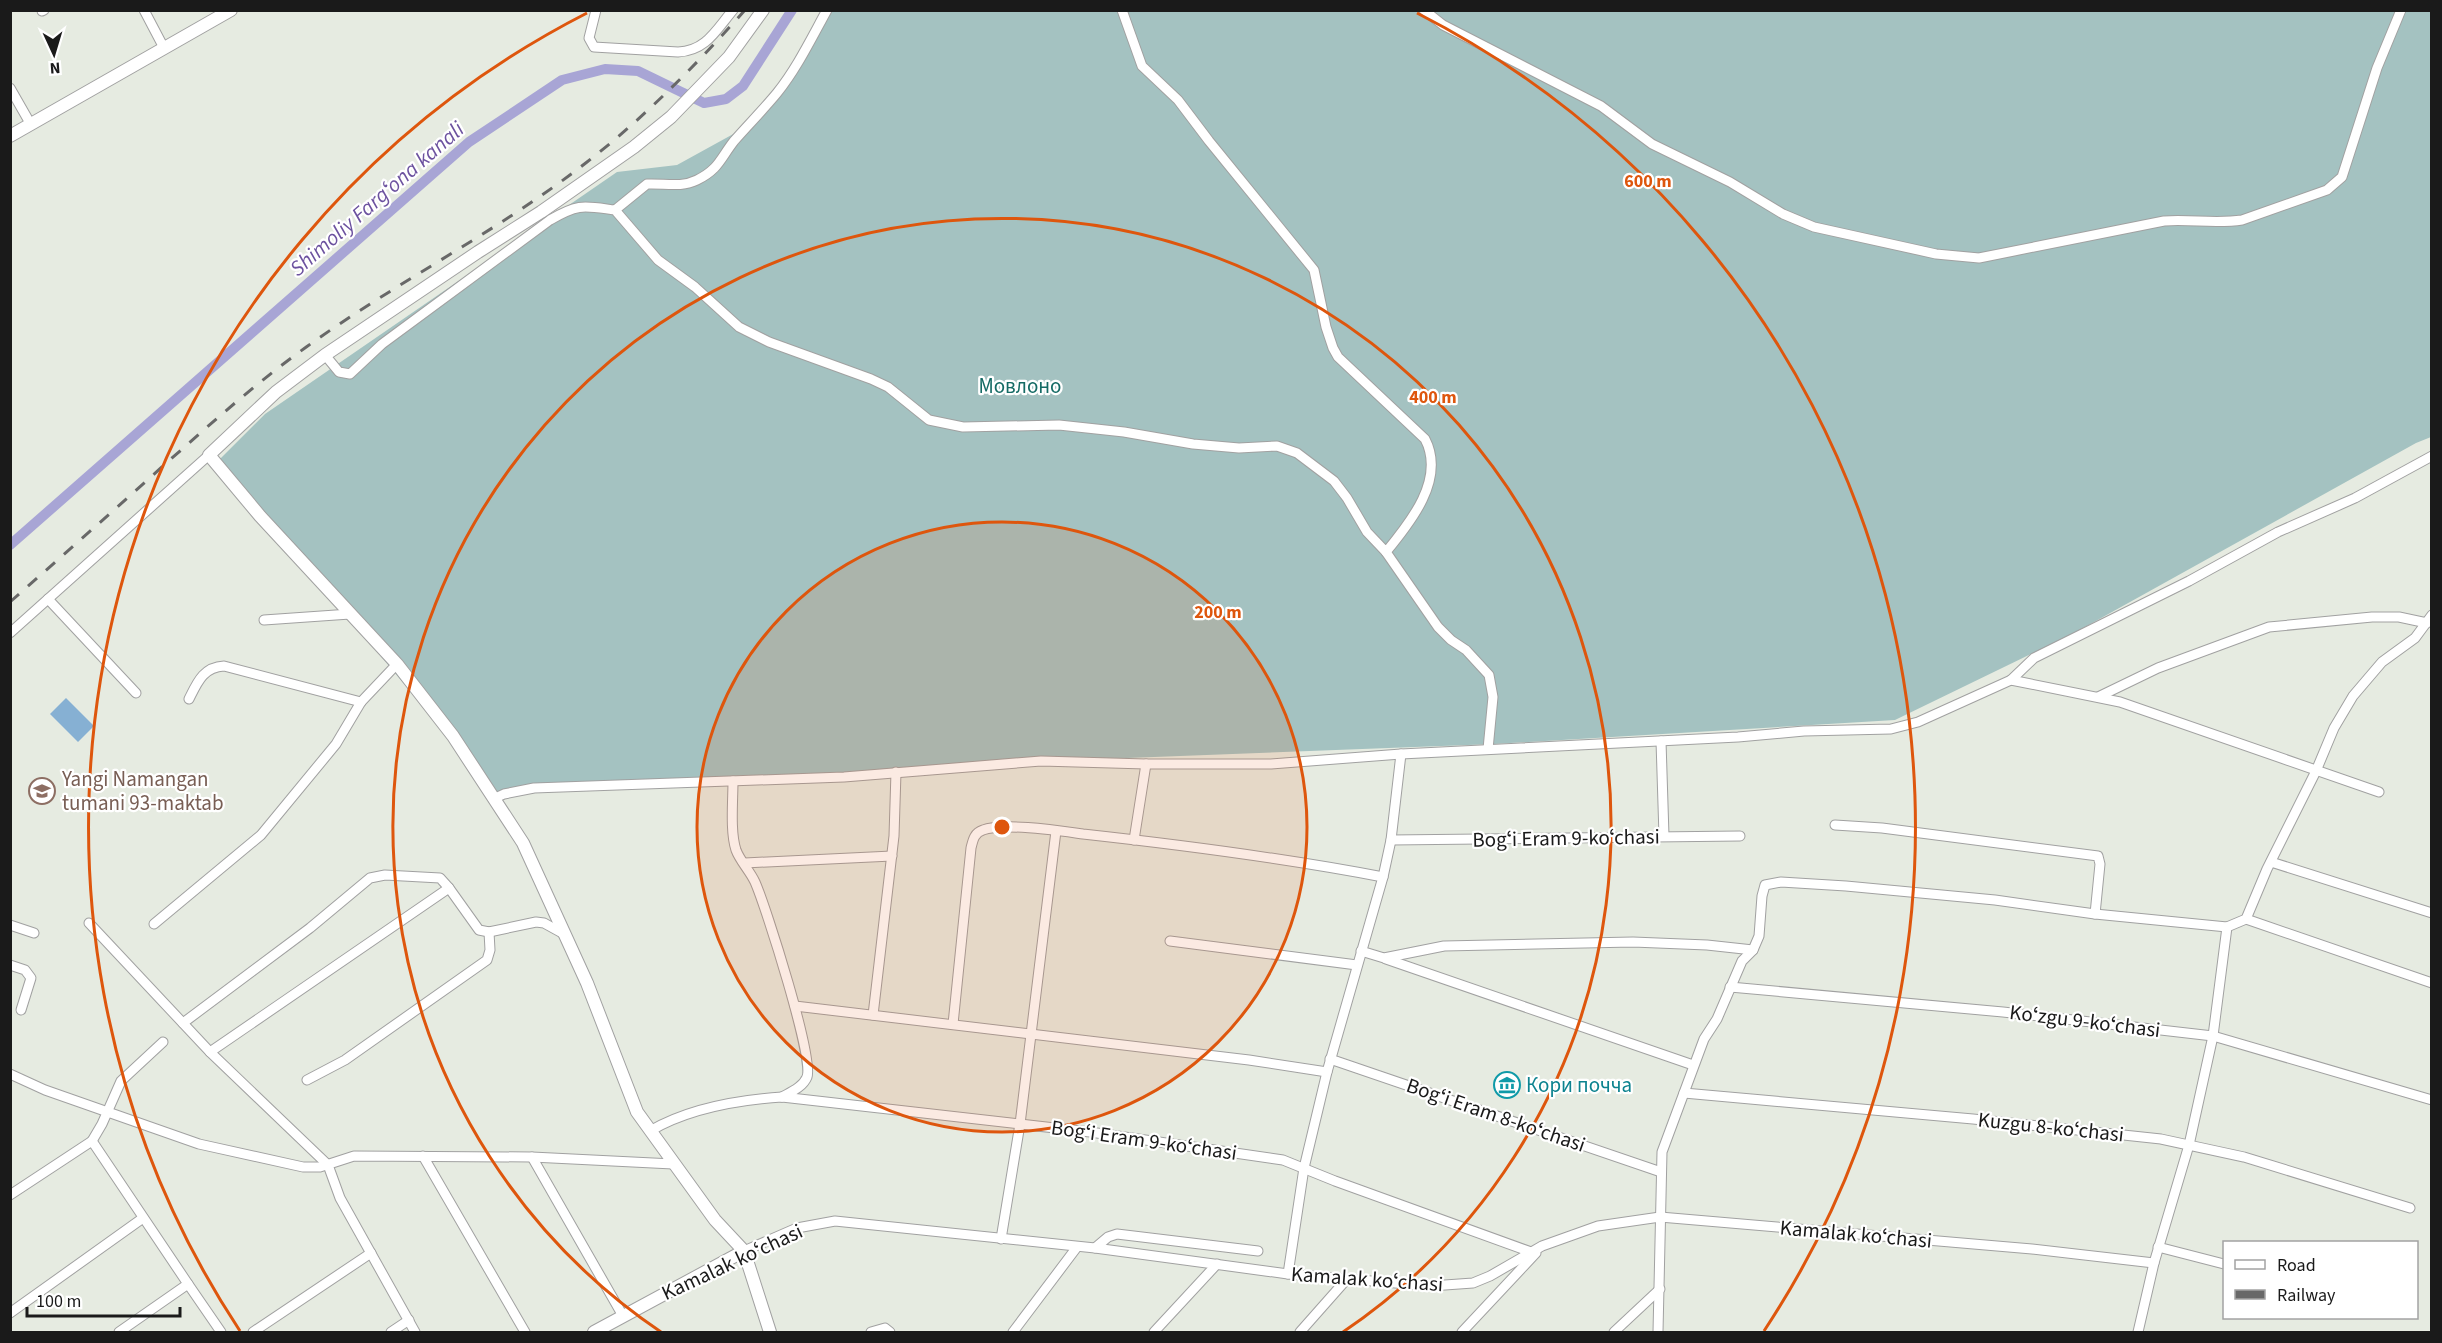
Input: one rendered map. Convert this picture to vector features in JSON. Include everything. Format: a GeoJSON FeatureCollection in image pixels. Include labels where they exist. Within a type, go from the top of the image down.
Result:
{"type":"FeatureCollection","features":[{"type":"Feature","properties":{"kind":"street"},"geometry":{"type":"LineString","coordinates":[[144,10],[164,48]]}},
{"type":"Feature","properties":{"kind":"street"},"geometry":{"type":"LineString","coordinates":[[10,136],[231,10]]}},
{"type":"Feature","properties":{"kind":"street"},"geometry":{"type":"LineString","coordinates":[[596,10],[589,39],[594,47],[678,52],[690,51],[702,46],[733,10]]}},
{"type":"Feature","properties":{"kind":"street"},"geometry":{"type":"LineString","coordinates":[[10,633],[276,392],[478,252],[542,212],[634,147],[671,117],[729,57],[763,10]]}},
{"type":"Feature","properties":{"kind":"street"},"geometry":{"type":"LineString","coordinates":[[615,210],[647,184],[675,185],[694,181],[712,171],[791,74],[827,10]]}},
{"type":"Feature","properties":{"kind":"street"},"geometry":{"type":"LineString","coordinates":[[1122,10],[1142,66],[1178,99],[1209,141],[1314,270],[1326,327],[1338,357],[1425,439],[1431,450],[1431,476],[1420,503],[1386,552]]}},
{"type":"Feature","properties":{"kind":"street"},"geometry":{"type":"LineString","coordinates":[[1424,10],[1443,25],[1601,106],[1652,144],[1730,182],[1783,214],[1814,227],[1936,254],[1971,258],[2005,254],[2164,221],[2180,219],[2227,223],[2242,220],[2328,190],[2342,177],[2377,68],[2401,10]]}},
{"type":"Feature","properties":{"kind":"street"},"geometry":{"type":"LineString","coordinates":[[10,88],[30,123]]}},
{"type":"Feature","properties":{"kind":"street"},"geometry":{"type":"LineString","coordinates":[[325,356],[339,372],[350,374],[381,344],[550,220],[574,207],[615,210],[658,260],[695,286],[739,327],[769,342],[888,387],[929,420],[963,427],[1059,425],[1124,432],[1193,444],[1239,448],[1277,447],[1297,453],[1334,481],[1367,532],[1386,552],[1438,627],[1466,650],[1489,675],[1493,697],[1488,749]]}},
{"type":"Feature","properties":{"kind":"street"},"geometry":{"type":"LineString","coordinates":[[209,454],[260,516],[397,664],[453,736],[524,843],[566,936],[633,1102],[673,1164],[715,1220],[744,1251],[770,1332]]}},
{"type":"Feature","properties":{"kind":"street"},"geometry":{"type":"LineString","coordinates":[[493,799],[504,794],[534,788],[844,777],[1041,761],[1271,764],[1401,754],[1661,741],[1804,731],[1891,729],[1918,722],[2011,680],[2034,658],[2189,581],[2278,532],[2355,498],[2432,456]]}},
{"type":"Feature","properties":{"kind":"street"},"geometry":{"type":"LineString","coordinates":[[48,599],[136,693]]}},
{"type":"Feature","properties":{"kind":"street"},"geometry":{"type":"LineString","coordinates":[[264,620],[350,614]]}},
{"type":"Feature","properties":{"kind":"street"},"geometry":{"type":"LineString","coordinates":[[2098,697],[2158,668],[2269,627],[2372,617],[2429,619]]}},
{"type":"Feature","properties":{"kind":"street"},"geometry":{"type":"LineString","coordinates":[[2246,919],[2334,728],[2353,696],[2382,662],[2415,638],[2429,619]]}},
{"type":"Feature","properties":{"kind":"street"},"geometry":{"type":"LineString","coordinates":[[154,924],[261,835],[336,744],[361,702],[397,664]]}},
{"type":"Feature","properties":{"kind":"street"},"geometry":{"type":"LineString","coordinates":[[189,699],[205,672],[224,666],[361,702]]}},
{"type":"Feature","properties":{"kind":"street"},"geometry":{"type":"LineString","coordinates":[[2011,680],[2098,697],[2194,726],[2379,792]]}},
{"type":"Feature","properties":{"kind":"street"},"geometry":{"type":"LineString","coordinates":[[1661,741],[1664,836]]}},
{"type":"Feature","properties":{"kind":"street"},"geometry":{"type":"LineString","coordinates":[[1288,1274],[1304,1168],[1330,1059],[1383,877],[1391,840],[1401,754]]}},
{"type":"Feature","properties":{"kind":"street"},"geometry":{"type":"LineString","coordinates":[[1134,840],[1146,764]]}},
{"type":"Feature","properties":{"kind":"street"},"geometry":{"type":"LineString","coordinates":[[873,1015],[892,856],[896,772]]}},
{"type":"Feature","properties":{"kind":"street"},"geometry":{"type":"LineString","coordinates":[[733,781],[734,841],[768,918],[795,1006],[808,1071],[806,1079],[800,1086],[782,1097]]}},
{"type":"Feature","properties":{"kind":"street"},"geometry":{"type":"LineString","coordinates":[[1835,825],[1917,832],[2098,856],[2100,864],[2095,914]]}},
{"type":"Feature","properties":{"kind":"street"},"geometry":{"type":"LineString","coordinates":[[953,1024],[971,848],[974,836],[984,829],[1056,831],[1134,840],[1329,867],[1383,877]]}},
{"type":"Feature","properties":{"kind":"street"},"geometry":{"type":"LineString","coordinates":[[1001,1239],[1020,1124],[1056,831]]}},
{"type":"Feature","properties":{"kind":"street","name":"Bogʻi Eram 9-koʻchasi"},"geometry":{"type":"LineString","coordinates":[[1391,840],[1740,836]]}},
{"type":"Feature","properties":{"kind":"street"},"geometry":{"type":"LineString","coordinates":[[745,863],[892,856]]}},
{"type":"Feature","properties":{"kind":"street"},"geometry":{"type":"LineString","coordinates":[[2271,862],[2432,913]]}},
{"type":"Feature","properties":{"kind":"street"},"geometry":{"type":"LineString","coordinates":[[183,1023],[310,928],[370,878],[385,875],[440,878],[479,930],[489,932],[544,922],[566,936]]}},
{"type":"Feature","properties":{"kind":"street"},"geometry":{"type":"LineString","coordinates":[[1658,1332],[1662,1152],[1693,1065],[1742,961],[1754,950],[1759,936],[1761,896],[1765,885],[1781,882],[1983,899],[2095,914],[2227,927],[2246,919],[2432,982]]}},
{"type":"Feature","properties":{"kind":"street"},"geometry":{"type":"LineString","coordinates":[[210,1053],[449,888]]}},
{"type":"Feature","properties":{"kind":"street"},"geometry":{"type":"LineString","coordinates":[[89,923],[210,1053],[328,1165],[340,1197],[415,1332]]}},
{"type":"Feature","properties":{"kind":"street"},"geometry":{"type":"LineString","coordinates":[[10,926],[34,933]]}},
{"type":"Feature","properties":{"kind":"street"},"geometry":{"type":"LineString","coordinates":[[2138,1332],[2158,1247],[2189,1145],[2213,1036],[2227,927]]}},
{"type":"Feature","properties":{"kind":"street"},"geometry":{"type":"LineString","coordinates":[[307,1080],[345,1060],[487,960],[490,950],[489,932]]}},
{"type":"Feature","properties":{"kind":"street"},"geometry":{"type":"LineString","coordinates":[[1170,941],[1357,965]]}},
{"type":"Feature","properties":{"kind":"street"},"geometry":{"type":"LineString","coordinates":[[1384,958],[1402,956],[1426,948],[1633,942],[1707,945],[1754,950]]}},
{"type":"Feature","properties":{"kind":"street"},"geometry":{"type":"LineString","coordinates":[[1361,951],[1693,1065]]}},
{"type":"Feature","properties":{"kind":"street"},"geometry":{"type":"LineString","coordinates":[[10,965],[26,970],[31,978],[21,1010]]}},
{"type":"Feature","properties":{"kind":"street","name":"Koʻzgu 9-koʻchasi"},"geometry":{"type":"LineString","coordinates":[[1730,987],[2003,1012],[2213,1036],[2432,1100]]}},
{"type":"Feature","properties":{"kind":"street"},"geometry":{"type":"LineString","coordinates":[[795,1006],[1249,1060],[1327,1072]]}},
{"type":"Feature","properties":{"kind":"street"},"geometry":{"type":"LineString","coordinates":[[10,1195],[92,1142],[109,1111],[121,1081],[163,1042]]}},
{"type":"Feature","properties":{"kind":"street","name":"Bogʻi Eram 8-koʻchasi"},"geometry":{"type":"LineString","coordinates":[[1330,1059],[1661,1172]]}},
{"type":"Feature","properties":{"kind":"street"},"geometry":{"type":"LineString","coordinates":[[10,1074],[45,1090],[210,1147],[303,1167],[328,1165],[354,1156],[532,1156],[673,1164]]}},
{"type":"Feature","properties":{"kind":"street","name":"Kuzgu 8-koʻchasi"},"geometry":{"type":"LineString","coordinates":[[1683,1093],[2161,1139],[2244,1157],[2410,1208]]}},
{"type":"Feature","properties":{"kind":"street","name":"Bogʻi Eram 9-koʻchasi"},"geometry":{"type":"LineString","coordinates":[[650,1131],[671,1120],[707,1108],[757,1098],[782,1097],[1020,1124],[1283,1160],[1531,1252]]}},
{"type":"Feature","properties":{"kind":"street"},"geometry":{"type":"LineString","coordinates":[[92,1142],[221,1332]]}},
{"type":"Feature","properties":{"kind":"street"},"geometry":{"type":"LineString","coordinates":[[423,1156],[525,1332]]}},
{"type":"Feature","properties":{"kind":"street"},"geometry":{"type":"LineString","coordinates":[[532,1156],[623,1316]]}},
{"type":"Feature","properties":{"kind":"street","name":"Kamalak koʻchasi"},"geometry":{"type":"LineString","coordinates":[[594,1332],[744,1251],[797,1228],[835,1221],[1095,1248],[1288,1274],[1431,1286],[1473,1283],[1490,1276],[1542,1246],[1598,1226],[1660,1217],[2032,1249],[2154,1263]]}},
{"type":"Feature","properties":{"kind":"street"},"geometry":{"type":"LineString","coordinates":[[10,1313],[143,1218]]}},
{"type":"Feature","properties":{"kind":"street"},"geometry":{"type":"LineString","coordinates":[[1095,1248],[1108,1237],[1117,1234],[1258,1251]]}},
{"type":"Feature","properties":{"kind":"street"},"geometry":{"type":"LineString","coordinates":[[1462,1332],[1542,1246]]}},
{"type":"Feature","properties":{"kind":"street"},"geometry":{"type":"LineString","coordinates":[[1013,1332],[1077,1247]]}},
{"type":"Feature","properties":{"kind":"street"},"geometry":{"type":"LineString","coordinates":[[2158,1247],[2223,1264]]}},
{"type":"Feature","properties":{"kind":"street"},"geometry":{"type":"LineString","coordinates":[[253,1332],[371,1253]]}},
{"type":"Feature","properties":{"kind":"street"},"geometry":{"type":"LineString","coordinates":[[1154,1332],[1217,1264]]}},
{"type":"Feature","properties":{"kind":"street"},"geometry":{"type":"LineString","coordinates":[[1300,1332],[1346,1280]]}},
{"type":"Feature","properties":{"kind":"street"},"geometry":{"type":"LineString","coordinates":[[118,1332],[188,1284]]}},
{"type":"Feature","properties":{"kind":"street"},"geometry":{"type":"LineString","coordinates":[[1614,1332],[1660,1289]]}},
{"type":"Feature","properties":{"kind":"street"},"geometry":{"type":"LineString","coordinates":[[391,1332],[409,1320]]}},
{"type":"Feature","properties":{"kind":"street"},"geometry":{"type":"LineString","coordinates":[[871,1332],[885,1328],[890,1332]]}},
{"type":"Feature","properties":{"kind":"green space","name":"Мовлоно"},"geometry":{"type":"Polygon","coordinates":[[[831,11],[2431,11],[2431,437],[2416,443],[2076,632],[1895,720],[1494,744],[968,764],[871,777],[495,793],[218,461],[265,414],[617,172],[677,165],[746,127],[790,84],[831,11]]]}},
{"type":"Feature","properties":{"kind":"shaded area"},"geometry":{"type":"Polygon","coordinates":[[[66,698],[94,726],[78,742],[50,714],[66,698]]]}},
{"type":"Feature","properties":{"kind":"waterway","name":"Shimoliy Fargʻona kanali"},"geometry":{"type":"LineString","coordinates":[[10,545],[469,142],[562,80],[605,69],[638,71],[704,103],[726,99],[743,86],[792,10]]}},
{"type":"Feature","properties":{"kind":"railway"},"geometry":{"type":"LineString","coordinates":[[10,602],[211,423],[277,369],[366,306],[516,213],[587,162],[669,90],[745,10]]}},
{"type":"Feature","properties":{"kind":"place","name":"Yangi Namangan tumani 93-maktab"},"geometry":{"type":"Point","coordinates":[42,791]}},
{"type":"Feature","properties":{"kind":"place","name":"Кори почча"},"geometry":{"type":"Point","coordinates":[1507,1085]}}]}
